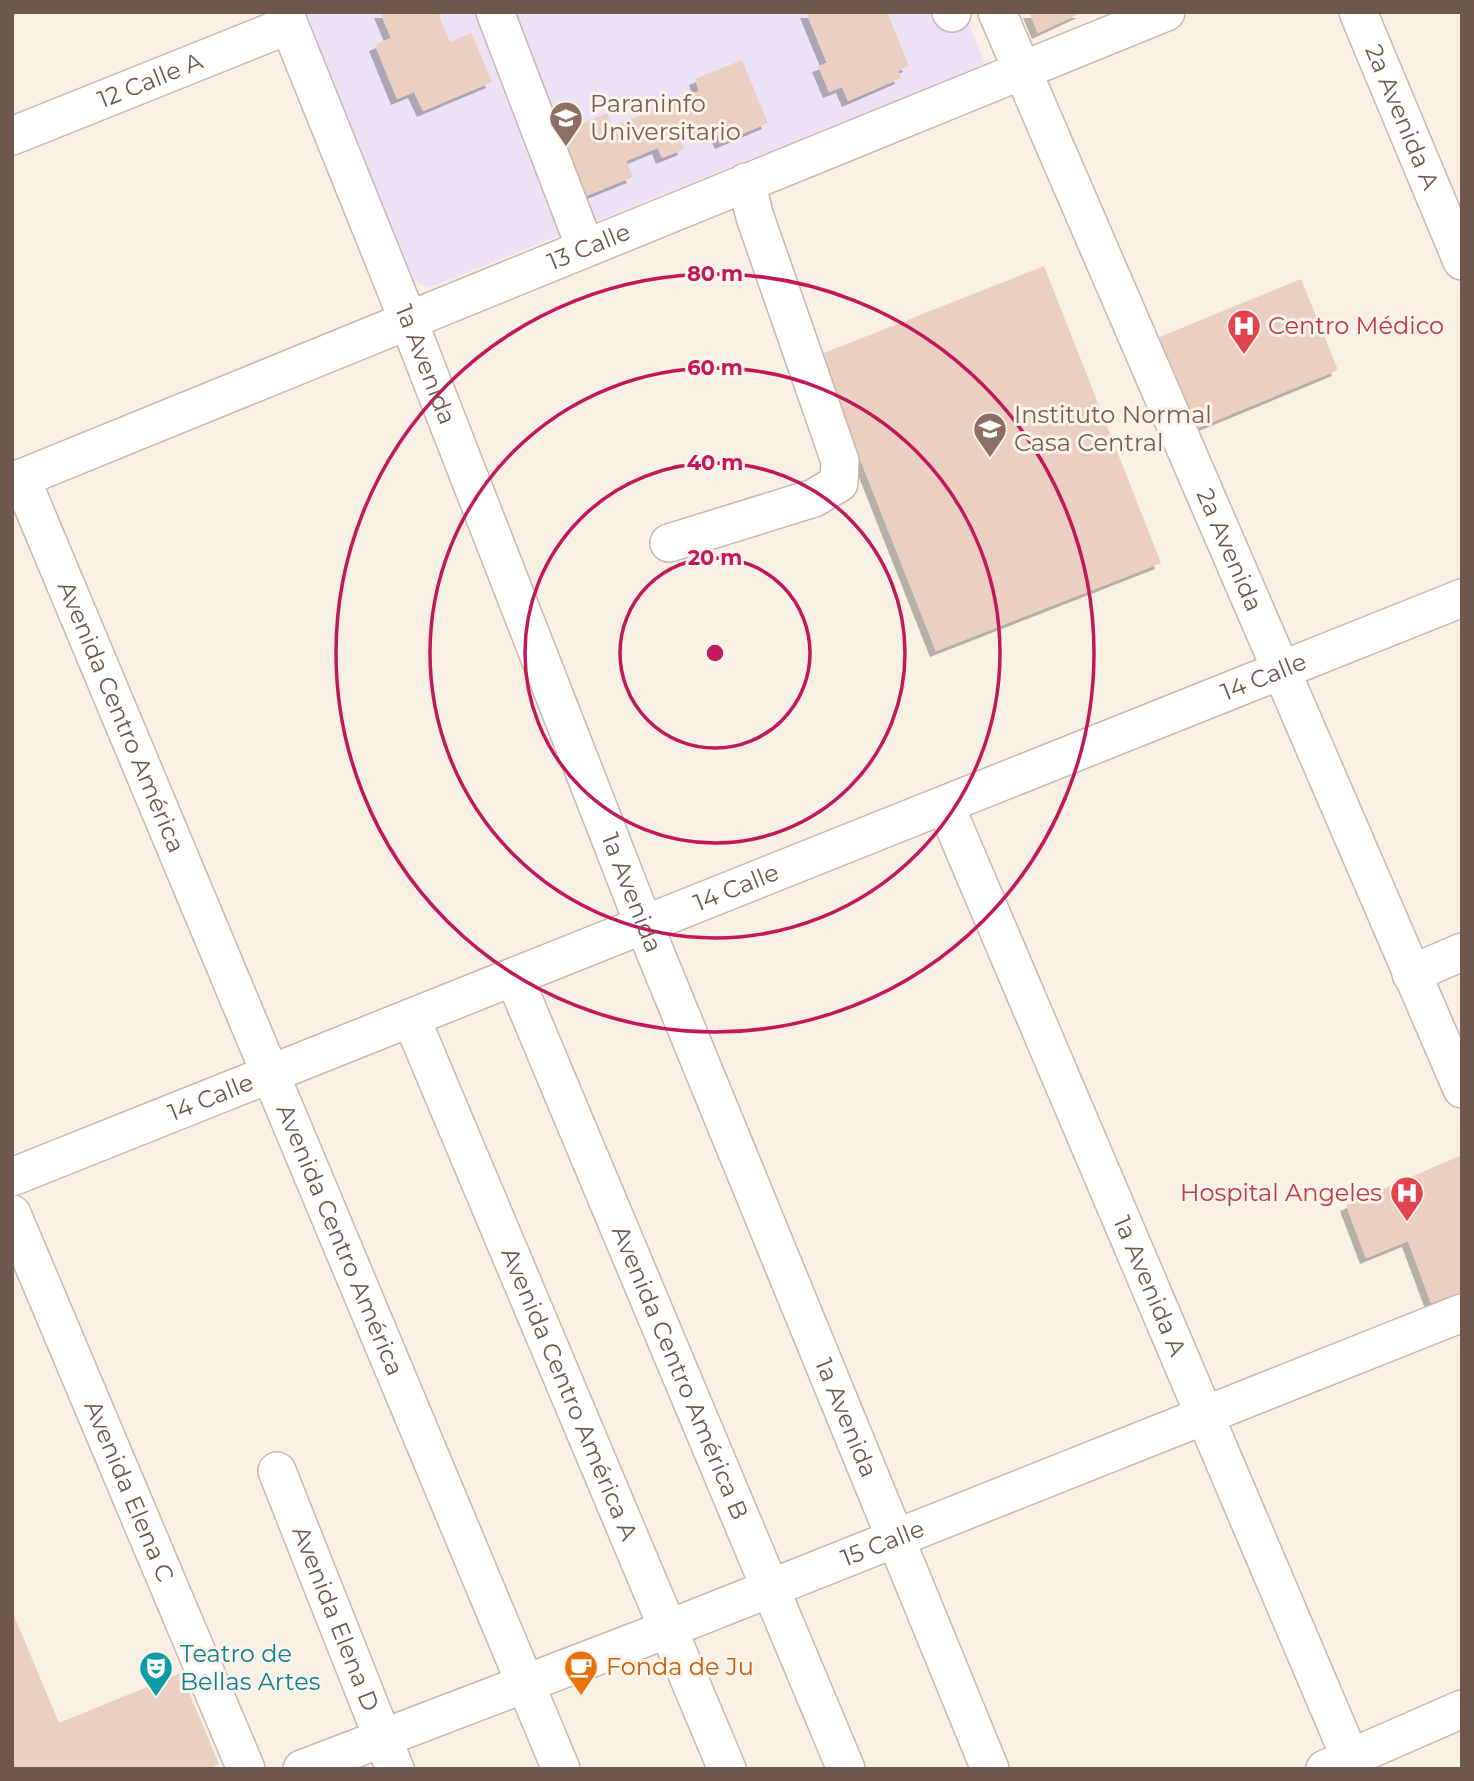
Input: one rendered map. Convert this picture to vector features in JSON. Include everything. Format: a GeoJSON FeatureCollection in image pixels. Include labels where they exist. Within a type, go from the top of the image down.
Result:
{"type":"FeatureCollection","features":[{"type":"Feature","properties":{"kind":"street"},"geometry":{"type":"LineString","coordinates":[[495,12],[585,247]]}},
{"type":"Feature","properties":{"kind":"street","name":"2a Avenida"},"geometry":{"type":"LineString","coordinates":[[997,12],[1462,1089]]}},
{"type":"Feature","properties":{"kind":"street","name":"13 Calle"},"geometry":{"type":"LineString","coordinates":[[17,480],[1166,12]]}},
{"type":"Feature","properties":{"kind":"street","name":"2a Avenida A"},"geometry":{"type":"LineString","coordinates":[[1358,12],[1462,261]]}},
{"type":"Feature","properties":{"kind":"street","name":"12 Calle A"},"geometry":{"type":"LineString","coordinates":[[12,136],[286,19]]}},
{"type":"Feature","properties":{"kind":"street","name":"1a Avenida"},"geometry":{"type":"LineString","coordinates":[[286,19],[408,320],[644,925],[990,1769]]}},
{"type":"Feature","properties":{"kind":"street"},"geometry":{"type":"LineString","coordinates":[[669,542],[814,498],[839,483],[840,461],[755,217],[746,182]]}},
{"type":"Feature","properties":{"kind":"street","name":"Avenida Centro América"},"geometry":{"type":"LineString","coordinates":[[17,480],[271,1073],[561,1769]]}},
{"type":"Feature","properties":{"kind":"street","name":"14 Calle"},"geometry":{"type":"LineString","coordinates":[[12,1177],[1462,598]]}},
{"type":"Feature","properties":{"kind":"street","name":"1a Avenida A"},"geometry":{"type":"LineString","coordinates":[[945,805],[1205,1415],[1343,1765]]}},
{"type":"Feature","properties":{"kind":"street"},"geometry":{"type":"LineString","coordinates":[[1411,974],[1462,952]]}},
{"type":"Feature","properties":{"kind":"street","name":"Avenida Centro América B"},"geometry":{"type":"LineString","coordinates":[[513,977],[846,1769]]}},
{"type":"Feature","properties":{"kind":"street","name":"Avenida Centro América A"},"geometry":{"type":"LineString","coordinates":[[411,1018],[727,1769]]}},
{"type":"Feature","properties":{"kind":"street","name":"Avenida Elena C"},"geometry":{"type":"LineString","coordinates":[[12,1214],[246,1769]]}},
{"type":"Feature","properties":{"kind":"street","name":"15 Calle"},"geometry":{"type":"LineString","coordinates":[[302,1769],[388,1753],[526,1684],[1462,1313]]}},
{"type":"Feature","properties":{"kind":"street","name":"Avenida Elena D"},"geometry":{"type":"LineString","coordinates":[[277,1471],[388,1753]]}},
{"type":"Feature","properties":{"kind":"street"},"geometry":{"type":"LineString","coordinates":[[1343,1765],[1462,1709]]}},
{"type":"Feature","properties":{"kind":"shaded area","name":"Paraninfo Universitario"},"geometry":{"type":"Polygon","coordinates":[[[299,12],[964,12],[985,63],[981,67],[429,288],[408,278],[299,12]]]}},
{"type":"Feature","properties":{"kind":"building"},"geometry":{"type":"Polygon","coordinates":[[[380,12],[441,12],[439,16],[450,42],[471,33],[492,82],[423,111],[414,92],[397,99],[375,45],[391,38],[380,12]]]}},
{"type":"Feature","properties":{"kind":"building"},"geometry":{"type":"Polygon","coordinates":[[[806,12],[887,12],[909,66],[898,71],[901,78],[848,101],[842,87],[829,92],[818,66],[827,63],[806,12]]]}},
{"type":"Feature","properties":{"kind":"building"},"geometry":{"type":"Polygon","coordinates":[[[1029,12],[1083,12],[1038,33],[1029,12]]]}},
{"type":"Feature","properties":{"kind":"building"},"geometry":{"type":"Polygon","coordinates":[[[742,60],[768,123],[721,143],[713,125],[680,139],[684,149],[662,158],[658,148],[626,161],[633,177],[586,196],[560,133],[607,113],[612,127],[699,91],[695,79],[742,60]]]}},
{"type":"Feature","properties":{"kind":"building","name":"Instituto Normal Casa Central"},"geometry":{"type":"Polygon","coordinates":[[[1044,266],[1161,563],[936,651],[819,355],[1044,266]]]}},
{"type":"Feature","properties":{"kind":"building","name":"Centro Médico"},"geometry":{"type":"Polygon","coordinates":[[[1301,279],[1338,370],[1188,432],[1150,341],[1301,279]]]}},
{"type":"Feature","properties":{"kind":"building","name":"Hospital Angeles"},"geometry":{"type":"Polygon","coordinates":[[[1462,1155],[1462,1292],[1431,1303],[1408,1241],[1366,1258],[1346,1205],[1462,1155]]]}},
{"type":"Feature","properties":{"kind":"building","name":"Teatro de Bellas Artes"},"geometry":{"type":"Polygon","coordinates":[[[12,1611],[59,1723],[181,1673],[219,1764],[209,1769],[12,1769],[12,1611]]]}},
{"type":"Feature","properties":{"kind":"place","name":"Paraninfo Universitario"},"geometry":{"type":"Point","coordinates":[566,148]}},
{"type":"Feature","properties":{"kind":"place","name":"Centro Médico"},"geometry":{"type":"Point","coordinates":[1244,356]}},
{"type":"Feature","properties":{"kind":"place","name":"Instituto Normal Casa Central"},"geometry":{"type":"Point","coordinates":[990,459]}},
{"type":"Feature","properties":{"kind":"place","name":"Hospital Angeles"},"geometry":{"type":"Point","coordinates":[1407,1223]}},
{"type":"Feature","properties":{"kind":"place","name":"Fonda de Ju"},"geometry":{"type":"Point","coordinates":[581,1697]}},
{"type":"Feature","properties":{"kind":"place","name":"Teatro de Bellas Artes"},"geometry":{"type":"Point","coordinates":[156,1698]}}]}
